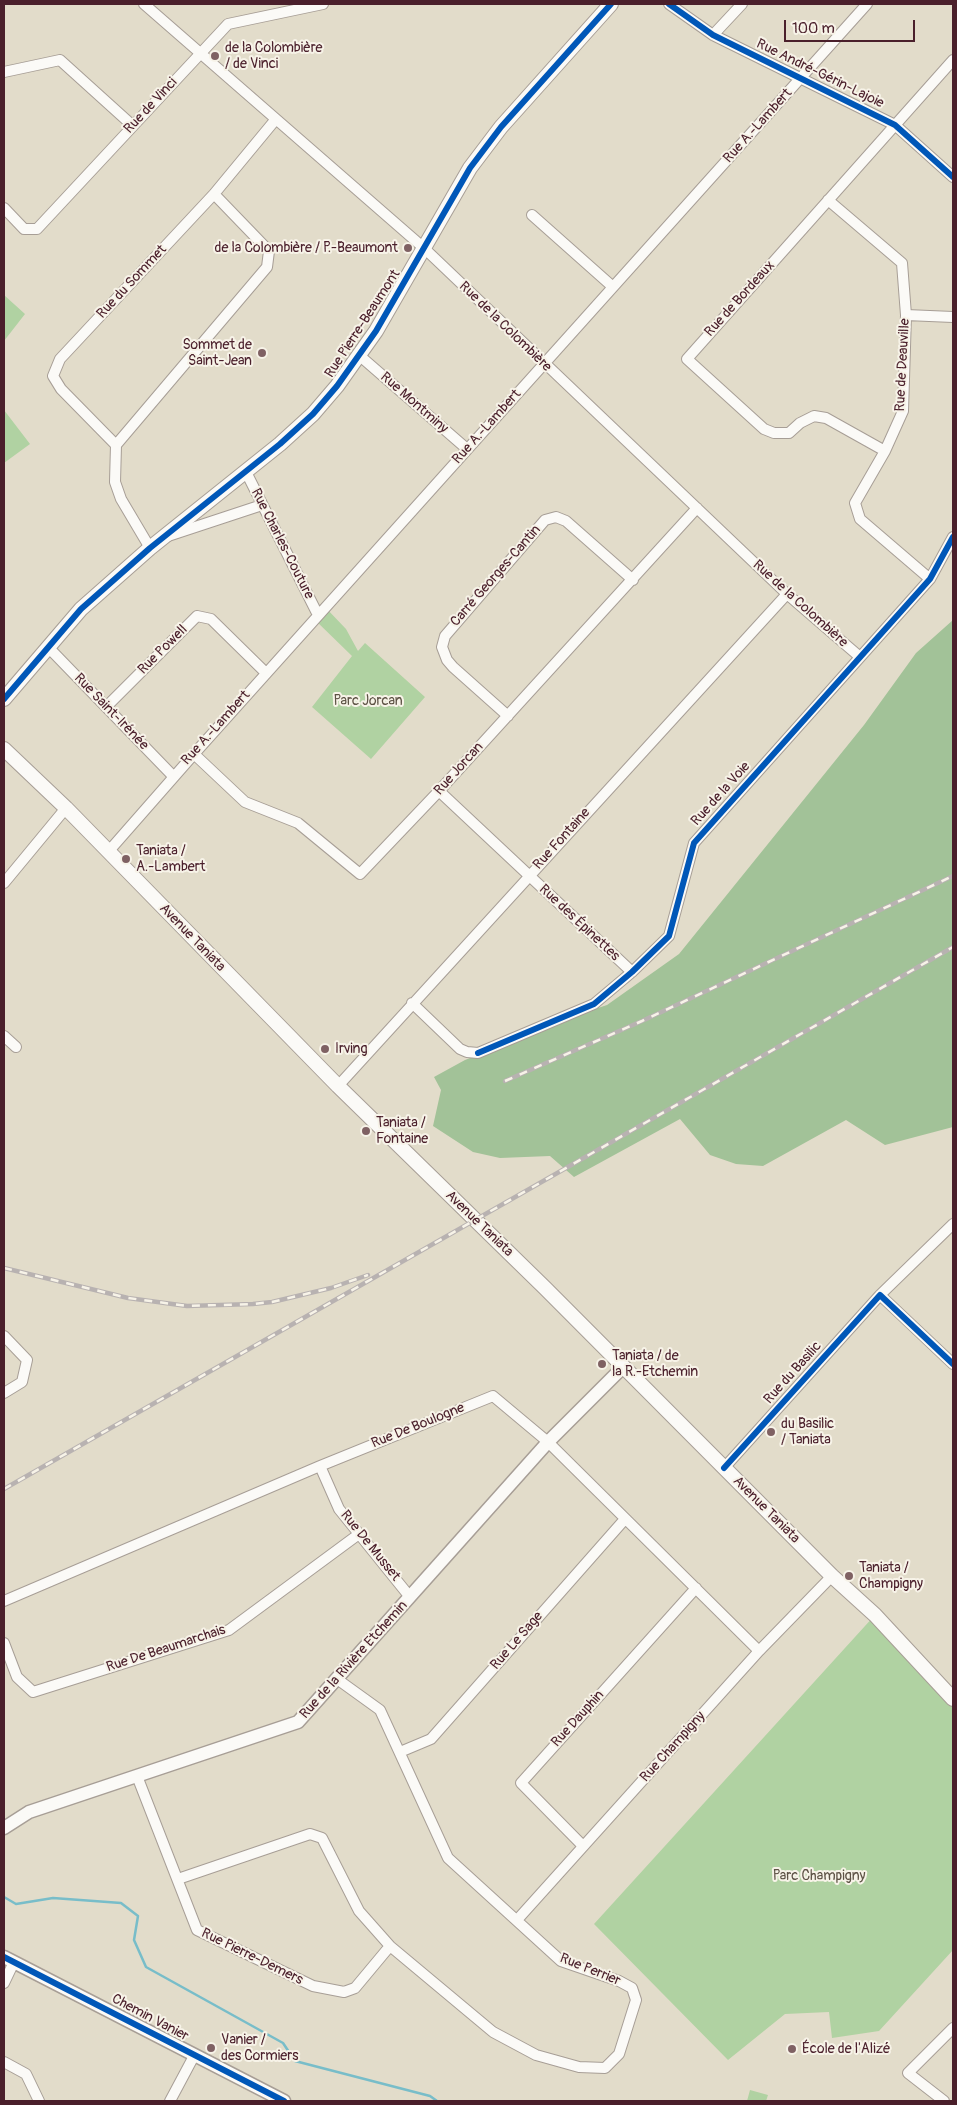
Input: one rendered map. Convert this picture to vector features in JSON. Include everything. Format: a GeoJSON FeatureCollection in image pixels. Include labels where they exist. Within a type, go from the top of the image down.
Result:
{"type":"FeatureCollection","features":[{"type":"Feature","properties":{"kind":"main road","name":"Rue Pierre-Beaumont"},"geometry":{"type":"LineString","coordinates":[[4,700],[80,610],[150,548],[246,472],[313,414],[360,356],[470,168],[501,126],[611,4]]}},
{"type":"Feature","properties":{"kind":"main road","name":"Avenue Taniata"},"geometry":{"type":"LineString","coordinates":[[4,749],[66,808],[338,1086],[832,1576],[875,1615],[953,1699]]}},
{"type":"Feature","properties":{"kind":"street","name":"Rue de la Colombière"},"geometry":{"type":"LineString","coordinates":[[144,4],[424,249],[787,594],[860,657]]}},
{"type":"Feature","properties":{"kind":"street","name":"Rue de Vinci"},"geometry":{"type":"LineString","coordinates":[[4,208],[24,228],[37,229],[228,24],[323,4]]}},
{"type":"Feature","properties":{"kind":"street","name":"Rue André-Gérin-Lajoie"},"geometry":{"type":"LineString","coordinates":[[669,4],[713,35],[895,125],[953,177]]}},
{"type":"Feature","properties":{"kind":"street"},"geometry":{"type":"LineString","coordinates":[[713,35],[742,4]]}},
{"type":"Feature","properties":{"kind":"street","name":"Rue A.-Lambert"},"geometry":{"type":"LineString","coordinates":[[108,852],[173,776],[867,4]]}},
{"type":"Feature","properties":{"kind":"street"},"geometry":{"type":"LineString","coordinates":[[4,72],[60,60],[133,126]]}},
{"type":"Feature","properties":{"kind":"street","name":"Rue de Bordeaux"},"geometry":{"type":"LineString","coordinates":[[885,451],[826,418],[814,416],[800,423],[789,433],[774,434],[764,429],[687,359],[953,60]]}},
{"type":"Feature","properties":{"kind":"street","name":"Rue du Sommet"},"geometry":{"type":"LineString","coordinates":[[116,445],[60,389],[53,376],[60,359],[214,194],[276,120]]}},
{"type":"Feature","properties":{"kind":"street"},"geometry":{"type":"LineString","coordinates":[[150,548],[121,499],[115,482],[116,445],[267,267],[269,251],[214,194]]}},
{"type":"Feature","properties":{"kind":"street","name":"Rue de Deauville"},"geometry":{"type":"LineString","coordinates":[[828,200],[902,263],[906,315],[903,411],[885,451],[855,503],[860,519],[930,579]]}},
{"type":"Feature","properties":{"kind":"street"},"geometry":{"type":"LineString","coordinates":[[532,215],[613,287]]}},
{"type":"Feature","properties":{"kind":"street"},"geometry":{"type":"LineString","coordinates":[[906,315],[953,317]]}},
{"type":"Feature","properties":{"kind":"street","name":"Rue Montminy"},"geometry":{"type":"LineString","coordinates":[[360,356],[468,449]]}},
{"type":"Feature","properties":{"kind":"street","name":"Rue Charles-Couture"},"geometry":{"type":"LineString","coordinates":[[246,472],[318,615]]}},
{"type":"Feature","properties":{"kind":"street"},"geometry":{"type":"LineString","coordinates":[[164,538],[262,504]]}},
{"type":"Feature","properties":{"kind":"street","name":"Rue Jorcan"},"geometry":{"type":"LineString","coordinates":[[194,754],[245,802],[298,823],[360,874],[439,791],[697,508]]}},
{"type":"Feature","properties":{"kind":"street","name":"Carré Georges-Cantin"},"geometry":{"type":"LineString","coordinates":[[508,716],[454,668],[447,660],[442,647],[445,636],[546,520],[556,517],[566,521],[633,580]]}},
{"type":"Feature","properties":{"kind":"street","name":"Rue de la Voie"},"geometry":{"type":"LineString","coordinates":[[412,1003],[460,1049],[478,1053],[594,1004],[632,972],[669,936],[694,843],[930,579],[953,537]]}},
{"type":"Feature","properties":{"kind":"street","name":"Rue Fontaine"},"geometry":{"type":"LineString","coordinates":[[338,1086],[787,594]]}},
{"type":"Feature","properties":{"kind":"street","name":"Rue Powell"},"geometry":{"type":"LineString","coordinates":[[106,707],[197,616],[210,619],[266,673]]}},
{"type":"Feature","properties":{"kind":"street","name":"Rue Saint-Irénée"},"geometry":{"type":"LineString","coordinates":[[48,647],[173,776]]}},
{"type":"Feature","properties":{"kind":"street","name":"Rue des Épinettes"},"geometry":{"type":"LineString","coordinates":[[439,791],[632,972]]}},
{"type":"Feature","properties":{"kind":"street"},"geometry":{"type":"LineString","coordinates":[[4,883],[66,808]]}},
{"type":"Feature","properties":{"kind":"street"},"geometry":{"type":"LineString","coordinates":[[4,1036],[16,1048]]}},
{"type":"Feature","properties":{"kind":"street","name":"Rue du Basilic"},"geometry":{"type":"LineString","coordinates":[[724,1468],[880,1296],[953,1224]]}},
{"type":"Feature","properties":{"kind":"street"},"geometry":{"type":"LineString","coordinates":[[880,1296],[953,1364]]}},
{"type":"Feature","properties":{"kind":"street"},"geometry":{"type":"LineString","coordinates":[[4,1336],[27,1360],[22,1382],[4,1393]]}},
{"type":"Feature","properties":{"kind":"street","name":"Rue de la Rivière Etchemin"},"geometry":{"type":"LineString","coordinates":[[4,1828],[29,1812],[298,1722],[548,1442],[623,1367]]}},
{"type":"Feature","properties":{"kind":"street","name":"Rue De Boulogne"},"geometry":{"type":"LineString","coordinates":[[4,1601],[320,1466],[493,1396],[548,1442],[759,1650]]}},
{"type":"Feature","properties":{"kind":"street","name":"Rue De Musset"},"geometry":{"type":"LineString","coordinates":[[320,1466],[339,1508],[410,1597]]}},
{"type":"Feature","properties":{"kind":"street","name":"Rue Le Sage"},"geometry":{"type":"LineString","coordinates":[[400,1752],[431,1739],[626,1519]]}},
{"type":"Feature","properties":{"kind":"street","name":"Rue De Beaumarchais"},"geometry":{"type":"LineString","coordinates":[[4,1642],[17,1678],[33,1692],[229,1630],[359,1534]]}},
{"type":"Feature","properties":{"kind":"street","name":"Rue Champigny"},"geometry":{"type":"LineString","coordinates":[[517,1920],[759,1650],[832,1576]]}},
{"type":"Feature","properties":{"kind":"street","name":"Rue Dauphin"},"geometry":{"type":"LineString","coordinates":[[584,1846],[521,1783],[696,1588]]}},
{"type":"Feature","properties":{"kind":"street","name":"Rue Perrier"},"geometry":{"type":"LineString","coordinates":[[178,1879],[310,1834],[322,1838],[358,1911],[390,1946],[493,2032],[536,2055],[579,2067],[605,2068],[619,2054],[636,2000],[632,1988],[619,1981],[561,1961],[448,1858],[380,1710],[337,1679]]}},
{"type":"Feature","properties":{"kind":"street","name":"Rue Pierre-Demers"},"geometry":{"type":"LineString","coordinates":[[138,1776],[197,1930],[313,1986],[344,1992],[355,1988],[390,1946]]}},
{"type":"Feature","properties":{"kind":"street"},"geometry":{"type":"LineString","coordinates":[[4,1983],[9,1959]]}},
{"type":"Feature","properties":{"kind":"street","name":"Chemin Vanier"},"geometry":{"type":"LineString","coordinates":[[9,1959],[284,2101]]}},
{"type":"Feature","properties":{"kind":"street"},"geometry":{"type":"LineString","coordinates":[[944,2101],[908,2073],[953,2028]]}},
{"type":"Feature","properties":{"kind":"street"},"geometry":{"type":"LineString","coordinates":[[170,2101],[194,2056]]}},
{"type":"Feature","properties":{"kind":"street"},"geometry":{"type":"LineString","coordinates":[[4,2062],[26,2074],[39,2101]]}},
{"type":"Feature","properties":{"kind":"green space"},"geometry":{"type":"Polygon","coordinates":[[[4,295],[25,314],[4,341],[4,295]]]}},
{"type":"Feature","properties":{"kind":"green space"},"geometry":{"type":"Polygon","coordinates":[[[4,410],[30,444],[4,463],[4,410]]]}},
{"type":"Feature","properties":{"kind":"green space","name":"Parc Jorcan"},"geometry":{"type":"Polygon","coordinates":[[[325,607],[346,629],[358,651],[365,643],[425,697],[371,759],[312,707],[352,656],[314,619],[325,607]]]}},
{"type":"Feature","properties":{"kind":"green space"},"geometry":{"type":"Polygon","coordinates":[[[953,620],[953,1127],[885,1145],[846,1120],[763,1166],[736,1164],[710,1155],[680,1119],[574,1177],[550,1156],[500,1158],[473,1152],[433,1126],[441,1090],[434,1077],[465,1060],[607,1005],[679,954],[864,725],[916,653],[953,620]]]}},
{"type":"Feature","properties":{"kind":"green space","name":"Parc Champigny"},"geometry":{"type":"Polygon","coordinates":[[[875,1615],[953,1699],[953,1950],[879,2031],[832,2038],[829,2012],[785,2014],[728,2060],[594,1924],[875,1615]]]}},
{"type":"Feature","properties":{"kind":"green space"},"geometry":{"type":"Polygon","coordinates":[[[750,2090],[768,2095],[766,2101],[747,2101],[750,2090]]]}},
{"type":"Feature","properties":{"kind":"waterway"},"geometry":{"type":"LineString","coordinates":[[4,1897],[16,1904],[53,1898],[121,1903],[138,1916],[134,1940],[146,1967],[283,2043],[295,2061],[430,2096],[437,2101]]}},
{"type":"Feature","properties":{"kind":"railway"},"geometry":{"type":"LineString","coordinates":[[505,1081],[642,1021],[953,876]]}},
{"type":"Feature","properties":{"kind":"railway"},"geometry":{"type":"LineString","coordinates":[[4,1489],[953,947]]}},
{"type":"Feature","properties":{"kind":"railway"},"geometry":{"type":"LineString","coordinates":[[4,1268],[128,1298],[187,1306],[272,1302],[331,1288],[368,1275]]}},
{"type":"Feature","properties":{"kind":"cycle path"},"geometry":{"type":"LineString","coordinates":[[4,699],[81,609],[150,548],[280,444],[313,414],[337,386],[376,331],[470,168],[501,127],[611,4]]}},
{"type":"Feature","properties":{"kind":"cycle path"},"geometry":{"type":"LineString","coordinates":[[669,4],[713,35],[895,125],[953,177]]}},
{"type":"Feature","properties":{"kind":"cycle path"},"geometry":{"type":"LineString","coordinates":[[478,1053],[594,1004],[632,972],[669,936],[694,843],[930,579],[953,537]]}},
{"type":"Feature","properties":{"kind":"cycle path"},"geometry":{"type":"LineString","coordinates":[[724,1468],[880,1295],[953,1364]]}},
{"type":"Feature","properties":{"kind":"cycle path"},"geometry":{"type":"LineString","coordinates":[[4,1957],[284,2101]]}},
{"type":"Feature","properties":{"kind":"place","name":"de la Colombière / de Vinci"},"geometry":{"type":"Point","coordinates":[215,56]}},
{"type":"Feature","properties":{"kind":"place","name":"de la Colombière / P.-Beaumont"},"geometry":{"type":"Point","coordinates":[408,248]}},
{"type":"Feature","properties":{"kind":"place","name":"Sommet de Saint-Jean"},"geometry":{"type":"Point","coordinates":[262,353]}},
{"type":"Feature","properties":{"kind":"place","name":"Taniata / A.-Lambert"},"geometry":{"type":"Point","coordinates":[126,859]}},
{"type":"Feature","properties":{"kind":"place","name":"Irving"},"geometry":{"type":"Point","coordinates":[325,1049]}},
{"type":"Feature","properties":{"kind":"place","name":"Taniata / Fontaine"},"geometry":{"type":"Point","coordinates":[366,1131]}},
{"type":"Feature","properties":{"kind":"place","name":"Taniata / de la R.-Etchemin"},"geometry":{"type":"Point","coordinates":[602,1364]}},
{"type":"Feature","properties":{"kind":"place","name":"du Basilic / Taniata"},"geometry":{"type":"Point","coordinates":[771,1432]}},
{"type":"Feature","properties":{"kind":"place","name":"Taniata / Champigny"},"geometry":{"type":"Point","coordinates":[849,1576]}},
{"type":"Feature","properties":{"kind":"place","name":"Vanier / des Cormiers"},"geometry":{"type":"Point","coordinates":[211,2048]}},
{"type":"Feature","properties":{"kind":"place","name":"École de l'Alizé"},"geometry":{"type":"Point","coordinates":[792,2049]}}]}
